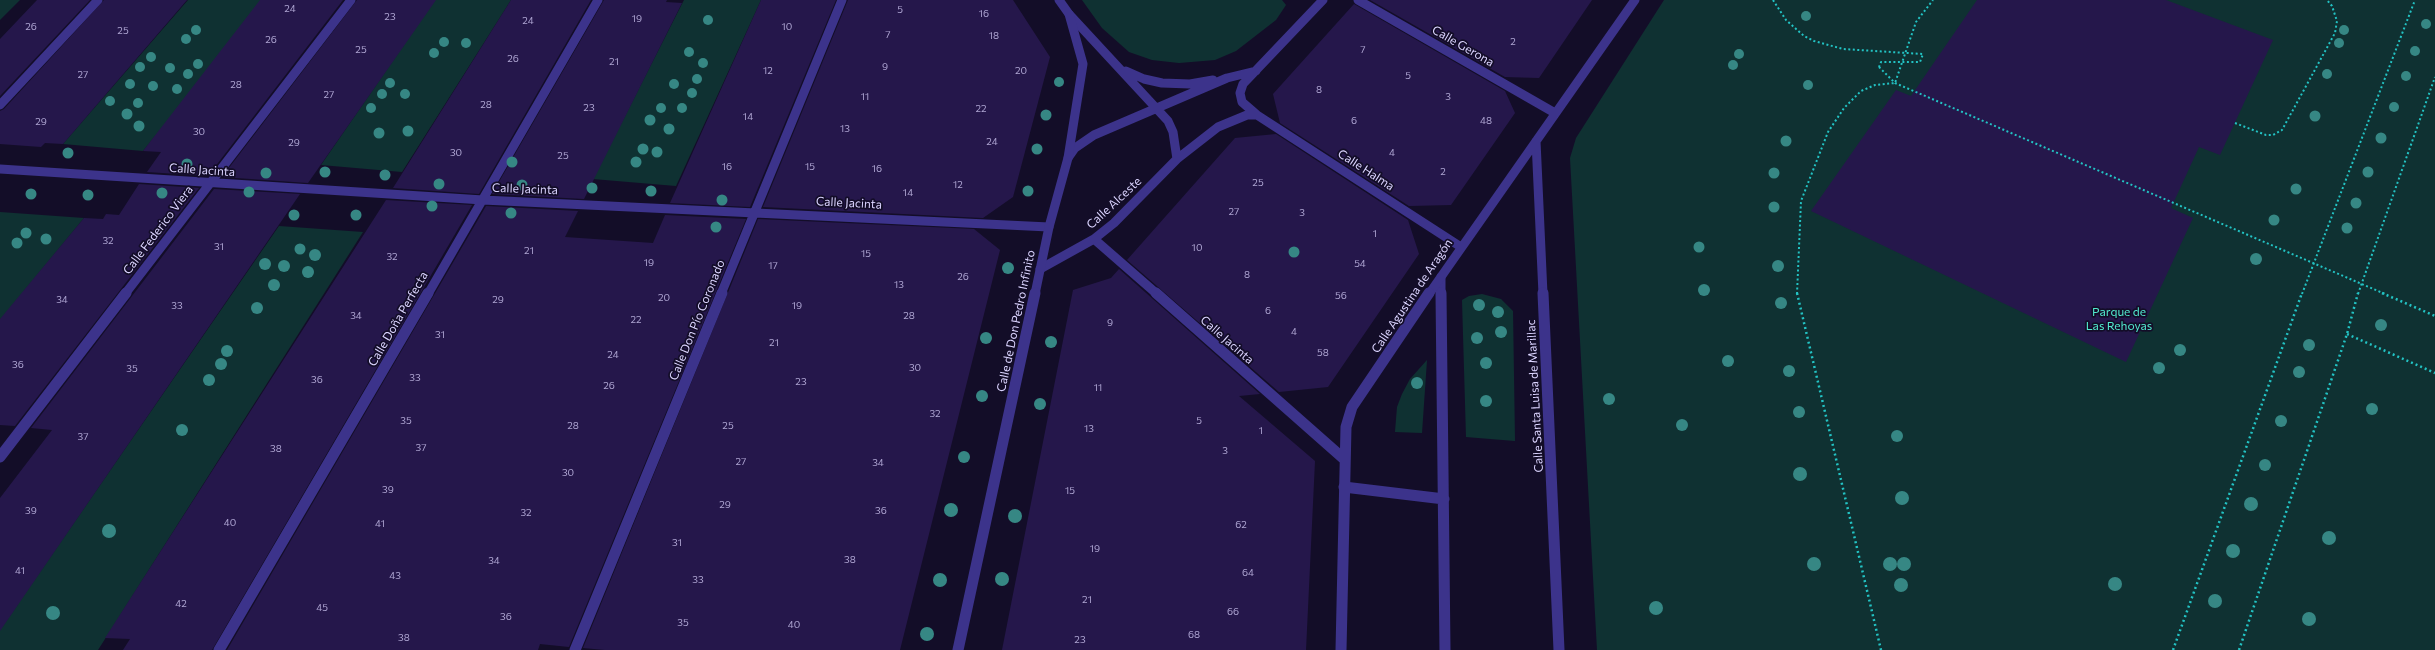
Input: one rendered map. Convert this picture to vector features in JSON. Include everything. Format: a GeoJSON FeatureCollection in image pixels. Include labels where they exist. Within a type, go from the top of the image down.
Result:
{"type":"FeatureCollection","features":[{"type":"Feature","properties":{"kind":"street"},"geometry":{"type":"LineString","coordinates":[[0,106],[98,0]]}},
{"type":"Feature","properties":{"kind":"street","name":"Calle Federico Viera"},"geometry":{"type":"LineString","coordinates":[[0,457],[351,0]]}},
{"type":"Feature","properties":{"kind":"street","name":"Calle Doña Perfecta"},"geometry":{"type":"LineString","coordinates":[[219,650],[483,200],[598,0]]}},
{"type":"Feature","properties":{"kind":"street","name":"Calle Don Pío Coronado"},"geometry":{"type":"LineString","coordinates":[[575,650],[842,0]]}},
{"type":"Feature","properties":{"kind":"street","name":"Calle de Don Pedro Infinito"},"geometry":{"type":"LineString","coordinates":[[958,650],[1049,226],[1068,158],[1084,64],[1069,14],[1059,0]]}},
{"type":"Feature","properties":{"kind":"street"},"geometry":{"type":"LineString","coordinates":[[1257,115],[1242,102],[1240,93],[1243,84],[1323,0]]}},
{"type":"Feature","properties":{"kind":"street","name":"Calle Gerona"},"geometry":{"type":"LineString","coordinates":[[1358,0],[1555,113]]}},
{"type":"Feature","properties":{"kind":"street","name":"Calle Agustina de Aragón"},"geometry":{"type":"LineString","coordinates":[[1341,650],[1344,459],[1346,427],[1352,407],[1461,247],[1635,0]]}},
{"type":"Feature","properties":{"kind":"street"},"geometry":{"type":"LineString","coordinates":[[1069,14],[1088,37],[1158,108],[1173,132],[1177,159]]}},
{"type":"Feature","properties":{"kind":"street"},"geometry":{"type":"LineString","coordinates":[[1122,70],[1144,79],[1162,83],[1190,84],[1227,78],[1256,71]]}},
{"type":"Feature","properties":{"kind":"street"},"geometry":{"type":"LineString","coordinates":[[1068,158],[1075,148],[1085,139],[1227,78]]}},
{"type":"Feature","properties":{"kind":"street","name":"Calle Alceste"},"geometry":{"type":"LineString","coordinates":[[1040,269],[1094,239],[1114,223],[1177,159],[1218,127],[1246,115],[1257,115]]}},
{"type":"Feature","properties":{"kind":"street","name":"Calle Halma"},"geometry":{"type":"LineString","coordinates":[[1257,115],[1461,247]]}},
{"type":"Feature","properties":{"kind":"street","name":"Calle Santa Luisa de Marillac"},"geometry":{"type":"LineString","coordinates":[[1536,141],[1559,650]]}},
{"type":"Feature","properties":{"kind":"street","name":"Calle Jacinta"},"geometry":{"type":"LineString","coordinates":[[0,169],[483,200],[756,211],[1049,226]]}},
{"type":"Feature","properties":{"kind":"street","name":"Calle Jacinta"},"geometry":{"type":"LineString","coordinates":[[1094,239],[1344,459]]}},
{"type":"Feature","properties":{"kind":"street"},"geometry":{"type":"LineString","coordinates":[[1441,277],[1445,650]]}},
{"type":"Feature","properties":{"kind":"street"},"geometry":{"type":"LineString","coordinates":[[1344,487],[1444,499]]}},
{"type":"Feature","properties":{"kind":"path"},"geometry":{"type":"LineString","coordinates":[[1773,0],[1786,20],[1804,36],[1814,41],[1843,49],[1923,54],[1920,62],[1881,62],[1879,67],[1895,83],[2435,316]]}},
{"type":"Feature","properties":{"kind":"path"},"geometry":{"type":"LineString","coordinates":[[1895,83],[1916,22],[1933,0]]}},
{"type":"Feature","properties":{"kind":"path"},"geometry":{"type":"LineString","coordinates":[[2235,123],[2266,135],[2273,135],[2282,130],[2335,33],[2337,21],[2332,6],[2327,0]]}},
{"type":"Feature","properties":{"kind":"path"},"geometry":{"type":"LineString","coordinates":[[2173,650],[2313,263],[2415,0]]}},
{"type":"Feature","properties":{"kind":"path"},"geometry":{"type":"LineString","coordinates":[[2239,650],[2347,334],[2361,284],[2435,77]]}},
{"type":"Feature","properties":{"kind":"path"},"geometry":{"type":"LineString","coordinates":[[1881,650],[1796,290],[1801,200],[1828,132],[1844,108],[1861,91],[1875,85],[1895,83]]}},
{"type":"Feature","properties":{"kind":"path"},"geometry":{"type":"LineString","coordinates":[[2347,334],[2435,373]]}},
{"type":"Feature","properties":{"kind":"green space"},"geometry":{"type":"Polygon","coordinates":[[[0,0],[20,0],[0,20],[0,0]]]}},
{"type":"Feature","properties":{"kind":"green space"},"geometry":{"type":"Polygon","coordinates":[[[188,0],[265,0],[143,151],[63,144],[188,0]]]}},
{"type":"Feature","properties":{"kind":"green space"},"geometry":{"type":"Polygon","coordinates":[[[435,0],[511,0],[402,172],[321,165],[435,0]]]}},
{"type":"Feature","properties":{"kind":"green space"},"geometry":{"type":"Polygon","coordinates":[[[684,0],[761,0],[676,186],[593,179],[684,0]]]}},
{"type":"Feature","properties":{"kind":"green space"},"geometry":{"type":"Polygon","coordinates":[[[1082,0],[1282,0],[1286,5],[1276,20],[1236,51],[1215,60],[1179,63],[1152,60],[1129,52],[1102,28],[1082,0]]]}},
{"type":"Feature","properties":{"kind":"green space","name":"Parque de Las Rehoyas"},"geometry":{"type":"Polygon","coordinates":[[[1664,0],[2435,0],[2435,650],[1597,650],[1570,158],[1576,138],[1664,0]]]}},
{"type":"Feature","properties":{"kind":"green space"},"geometry":{"type":"Polygon","coordinates":[[[0,212],[84,218],[0,320],[0,212]]]}},
{"type":"Feature","properties":{"kind":"green space"},"geometry":{"type":"Polygon","coordinates":[[[279,226],[363,232],[98,650],[0,650],[0,630],[279,226]]]}},
{"type":"Feature","properties":{"kind":"green space"},"geometry":{"type":"Polygon","coordinates":[[[1482,294],[1501,299],[1513,311],[1515,441],[1466,437],[1462,300],[1469,296],[1482,294]]]}},
{"type":"Feature","properties":{"kind":"green space"},"geometry":{"type":"Polygon","coordinates":[[[1427,360],[1422,433],[1395,432],[1397,407],[1402,394],[1410,379],[1427,360]]]}},
{"type":"Feature","properties":{"kind":"building"},"geometry":{"type":"Polygon","coordinates":[[[37,0],[90,0],[0,96],[0,39],[37,0]]]}},
{"type":"Feature","properties":{"kind":"building"},"geometry":{"type":"Polygon","coordinates":[[[104,0],[187,0],[63,144],[45,143],[41,147],[0,144],[0,111],[4,109],[104,0]]]}},
{"type":"Feature","properties":{"kind":"building"},"geometry":{"type":"Polygon","coordinates":[[[260,0],[343,0],[208,176],[147,172],[161,152],[143,151],[260,0]]]}},
{"type":"Feature","properties":{"kind":"building"},"geometry":{"type":"Polygon","coordinates":[[[357,0],[436,0],[308,183],[222,177],[357,0]]]}},
{"type":"Feature","properties":{"kind":"building"},"geometry":{"type":"Polygon","coordinates":[[[511,0],[591,0],[479,194],[393,188],[511,0]]]}},
{"type":"Feature","properties":{"kind":"building"},"geometry":{"type":"Polygon","coordinates":[[[604,0],[667,0],[666,2],[682,3],[584,199],[492,194],[604,0]]]}},
{"type":"Feature","properties":{"kind":"building"},"geometry":{"type":"Polygon","coordinates":[[[761,0],[836,0],[750,207],[670,203],[761,0]]]}},
{"type":"Feature","properties":{"kind":"building"},"geometry":{"type":"Polygon","coordinates":[[[848,0],[1013,0],[1050,57],[1013,197],[983,218],[763,207],[848,0]]]}},
{"type":"Feature","properties":{"kind":"building"},"geometry":{"type":"Polygon","coordinates":[[[1370,0],[1592,0],[1539,78],[1505,77],[1370,0]]]}},
{"type":"Feature","properties":{"kind":"building"},"geometry":{"type":"Polygon","coordinates":[[[1977,0],[2166,0],[2273,40],[2220,155],[2199,147],[2171,208],[2193,218],[2126,362],[1811,211],[1896,90],[1911,96],[1977,0]]]}},
{"type":"Feature","properties":{"kind":"building"},"geometry":{"type":"Polygon","coordinates":[[[1354,4],[1505,91],[1515,113],[1451,205],[1409,206],[1280,123],[1273,94],[1354,4]]]}},
{"type":"Feature","properties":{"kind":"building"},"geometry":{"type":"Polygon","coordinates":[[[1276,134],[1408,220],[1419,254],[1328,387],[1279,392],[1127,260],[1235,138],[1276,134]]]}},
{"type":"Feature","properties":{"kind":"building"},"geometry":{"type":"Polygon","coordinates":[[[139,184],[199,188],[15,426],[0,425],[0,319],[84,218],[103,219],[106,214],[119,215],[139,184]]]}},
{"type":"Feature","properties":{"kind":"building"},"geometry":{"type":"Polygon","coordinates":[[[214,189],[300,194],[0,631],[0,498],[52,430],[31,428],[214,189]]]}},
{"type":"Feature","properties":{"kind":"building"},"geometry":{"type":"Polygon","coordinates":[[[386,200],[472,205],[212,650],[123,650],[130,639],[105,638],[386,200]]]}},
{"type":"Feature","properties":{"kind":"building"},"geometry":{"type":"Polygon","coordinates":[[[486,206],[578,211],[565,237],[653,243],[665,215],[746,219],[569,647],[540,644],[538,650],[227,650],[486,206]]]}},
{"type":"Feature","properties":{"kind":"building"},"geometry":{"type":"Polygon","coordinates":[[[758,219],[974,229],[1000,250],[900,650],[605,650],[583,648],[758,219]]]}},
{"type":"Feature","properties":{"kind":"building"},"geometry":{"type":"Polygon","coordinates":[[[1119,269],[1260,394],[1239,396],[1315,461],[1306,650],[1002,650],[1073,290],[1111,278],[1119,269]]]}}]}
